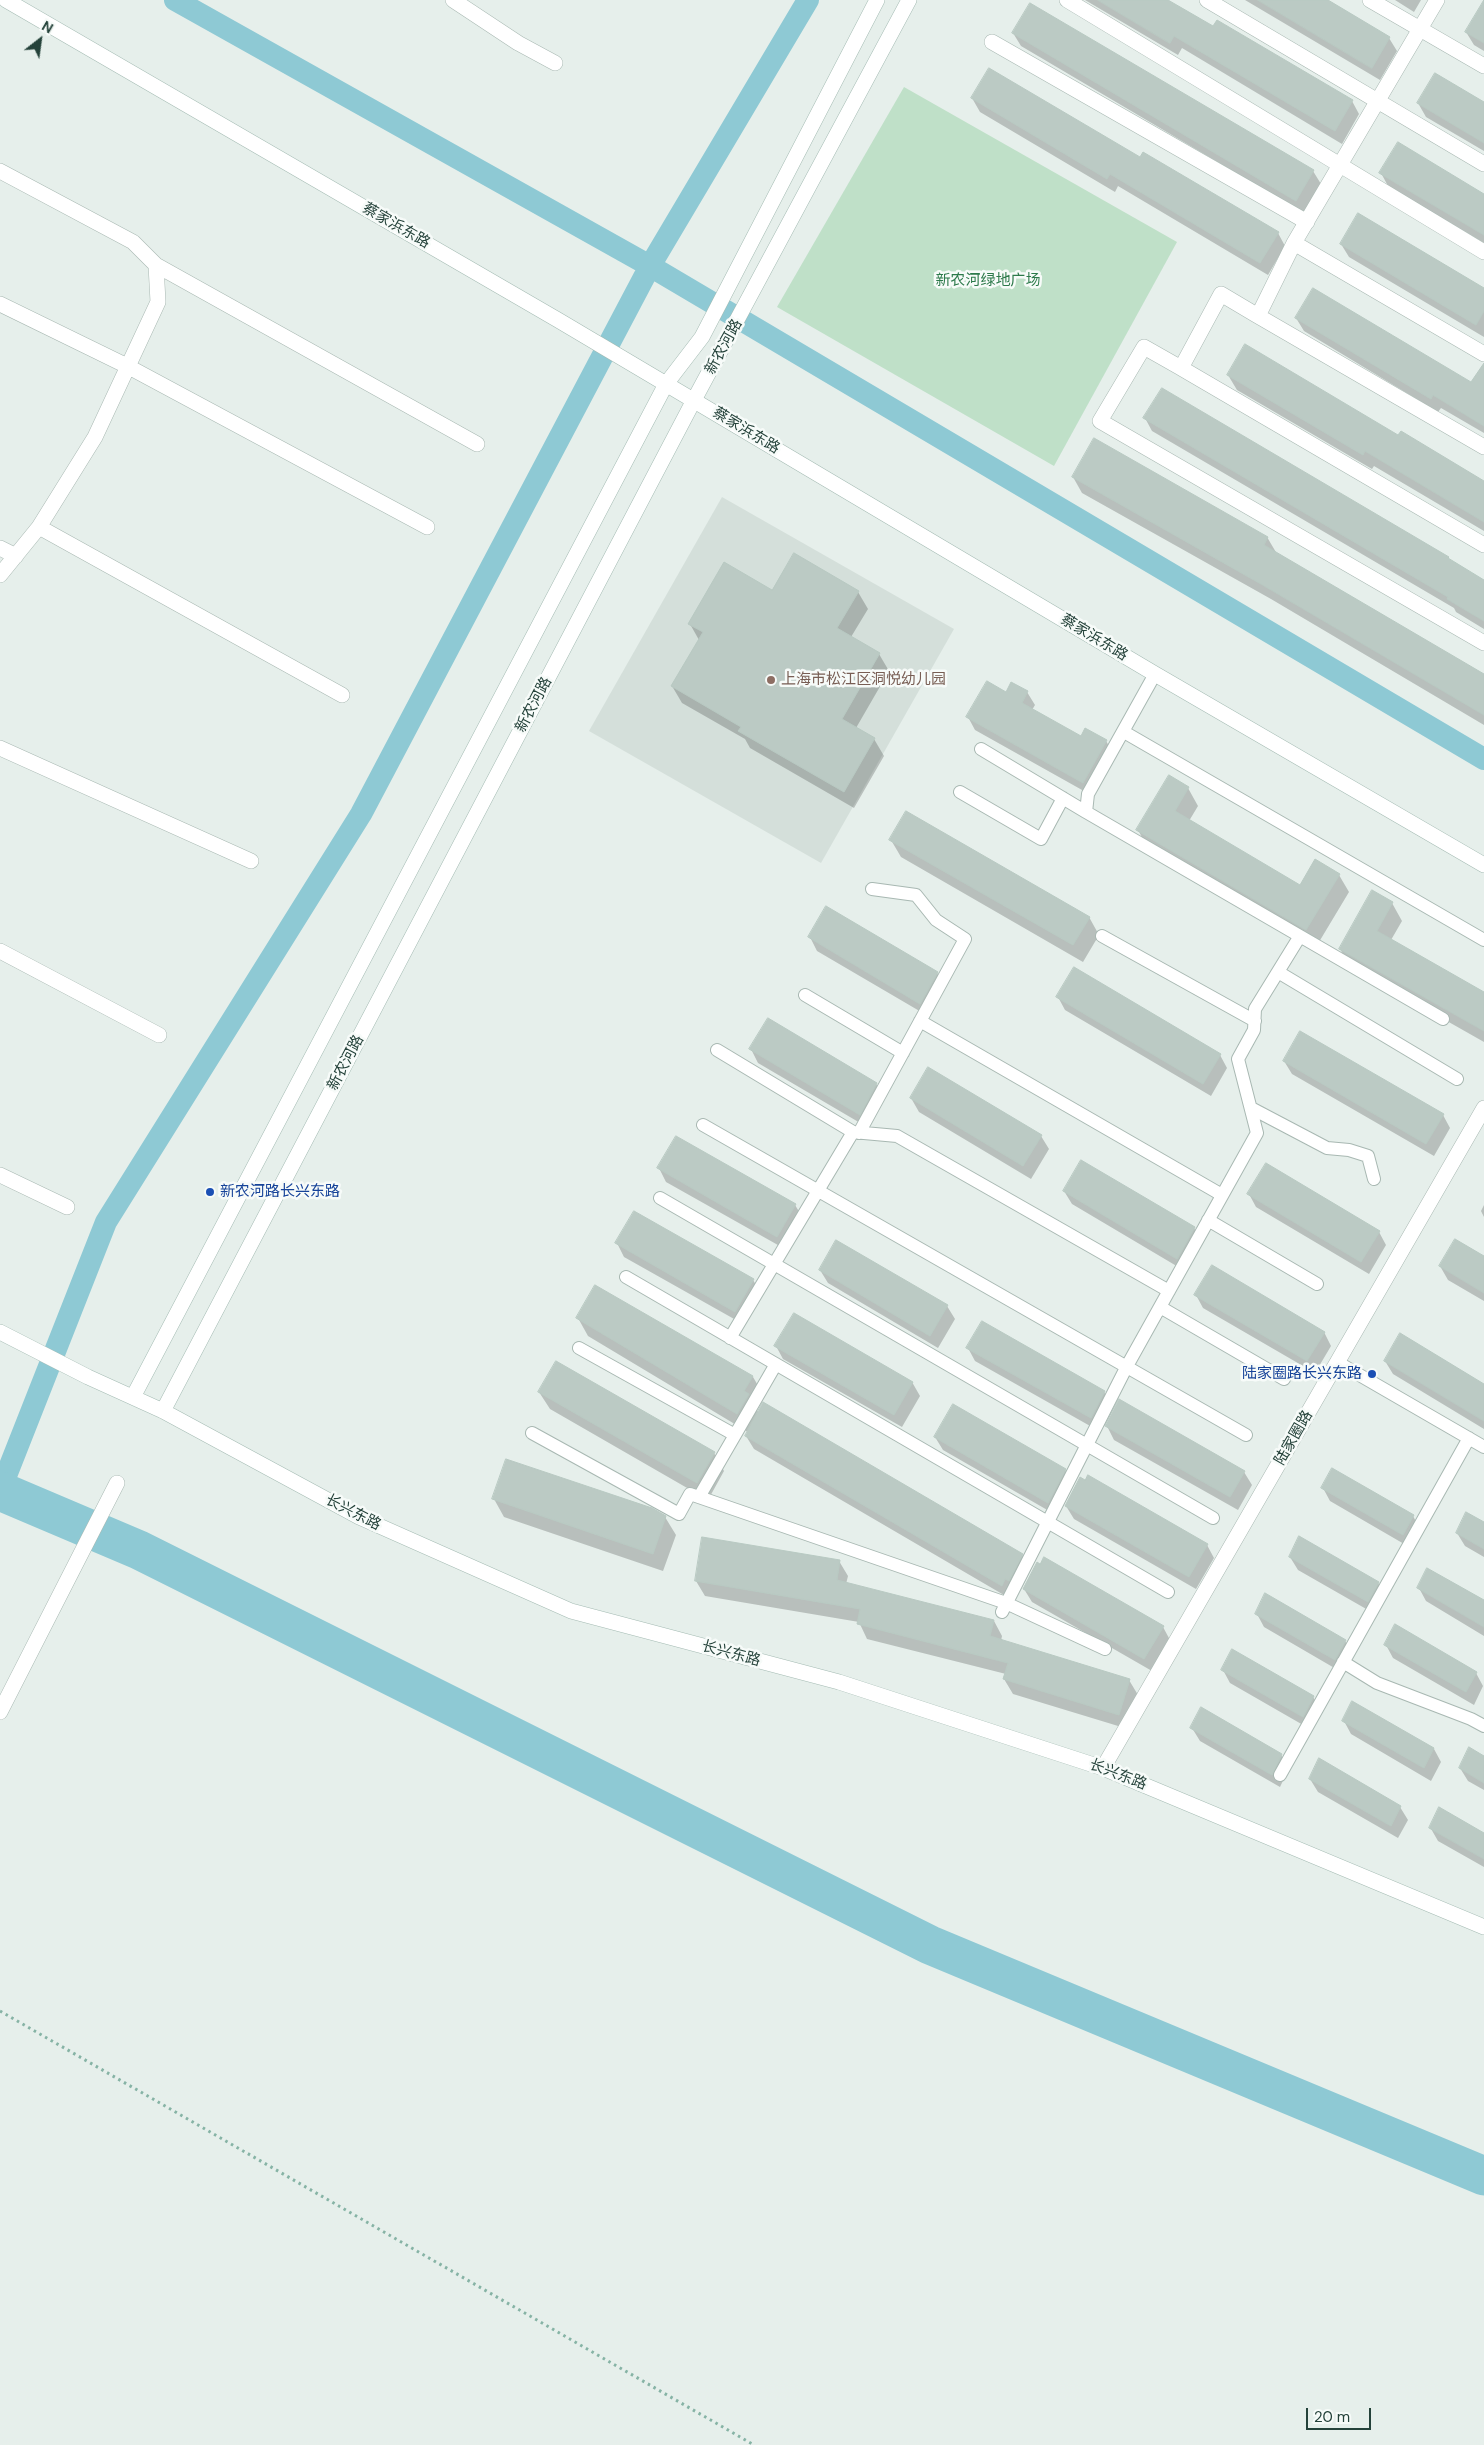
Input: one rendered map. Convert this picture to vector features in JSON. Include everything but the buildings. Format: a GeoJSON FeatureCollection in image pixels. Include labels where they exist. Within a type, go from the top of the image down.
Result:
{"type":"FeatureCollection","features":[{"type":"Feature","properties":{"kind":"street","name":"蔡家浜东路"},"geometry":{"type":"LineString","coordinates":[[6,0],[558,320],[1155,674],[1484,865]]}},
{"type":"Feature","properties":{"kind":"street"},"geometry":{"type":"LineString","coordinates":[[453,0],[518,43],[555,63]]}},
{"type":"Feature","properties":{"kind":"street","name":"新农河路"},"geometry":{"type":"LineString","coordinates":[[133,1397],[666,384],[702,337],[877,0]]}},
{"type":"Feature","properties":{"kind":"street","name":"新农河路"},"geometry":{"type":"LineString","coordinates":[[163,1411],[694,400],[749,301],[909,0]]}},
{"type":"Feature","properties":{"kind":"street"},"geometry":{"type":"LineString","coordinates":[[1067,0],[1484,252]]}},
{"type":"Feature","properties":{"kind":"street"},"geometry":{"type":"LineString","coordinates":[[1206,0],[1484,164]]}},
{"type":"Feature","properties":{"kind":"street"},"geometry":{"type":"LineString","coordinates":[[1370,0],[1484,66]]}},
{"type":"Feature","properties":{"kind":"street"},"geometry":{"type":"LineString","coordinates":[[1258,316],[1294,244],[1437,0]]}},
{"type":"Feature","properties":{"kind":"street"},"geometry":{"type":"LineString","coordinates":[[992,42],[1307,222]]}},
{"type":"Feature","properties":{"kind":"street"},"geometry":{"type":"LineString","coordinates":[[0,171],[133,242],[156,265],[476,444]]}},
{"type":"Feature","properties":{"kind":"street"},"geometry":{"type":"LineString","coordinates":[[1294,244],[1484,354]]}},
{"type":"Feature","properties":{"kind":"street"},"geometry":{"type":"LineString","coordinates":[[0,575],[39,527],[96,437],[158,302],[156,265]]}},
{"type":"Feature","properties":{"kind":"street"},"geometry":{"type":"LineString","coordinates":[[1181,368],[1221,294],[1484,447]]}},
{"type":"Feature","properties":{"kind":"street"},"geometry":{"type":"LineString","coordinates":[[0,304],[127,366],[428,527]]}},
{"type":"Feature","properties":{"kind":"street"},"geometry":{"type":"LineString","coordinates":[[1484,545],[1144,347],[1100,421],[1484,643]]}},
{"type":"Feature","properties":{"kind":"street"},"geometry":{"type":"LineString","coordinates":[[39,527],[342,695]]}},
{"type":"Feature","properties":{"kind":"street"},"geometry":{"type":"LineString","coordinates":[[0,548],[16,556]]}},
{"type":"Feature","properties":{"kind":"street"},"geometry":{"type":"LineString","coordinates":[[0,748],[251,861]]}},
{"type":"Feature","properties":{"kind":"street"},"geometry":{"type":"LineString","coordinates":[[0,952],[159,1035]]}},
{"type":"Feature","properties":{"kind":"street","name":"陆家圈路"},"geometry":{"type":"LineString","coordinates":[[1103,1768],[1484,1108]]}},
{"type":"Feature","properties":{"kind":"street"},"geometry":{"type":"LineString","coordinates":[[0,1175],[67,1207]]}},
{"type":"Feature","properties":{"kind":"street","name":"长兴东路"},"geometry":{"type":"LineString","coordinates":[[0,1332],[88,1377],[163,1411],[359,1517],[571,1611],[839,1682],[1103,1768],[1484,1927]]}},
{"type":"Feature","properties":{"kind":"street"},"geometry":{"type":"LineString","coordinates":[[0,1712],[50,1618],[117,1483]]}},
{"type":"Feature","properties":{"kind":"lane"},"geometry":{"type":"LineString","coordinates":[[1086,812],[1088,794],[1155,674]]}},
{"type":"Feature","properties":{"kind":"lane"},"geometry":{"type":"LineString","coordinates":[[1124,732],[1484,940]]}},
{"type":"Feature","properties":{"kind":"lane"},"geometry":{"type":"LineString","coordinates":[[981,749],[1443,1019]]}},
{"type":"Feature","properties":{"kind":"lane"},"geometry":{"type":"LineString","coordinates":[[960,792],[1041,838],[1063,798]]}},
{"type":"Feature","properties":{"kind":"lane"},"geometry":{"type":"LineString","coordinates":[[730,1338],[817,1190],[856,1132],[903,1053],[965,939],[936,920],[916,896],[872,889]]}},
{"type":"Feature","properties":{"kind":"lane"},"geometry":{"type":"LineString","coordinates":[[1102,936],[1254,1021]]}},
{"type":"Feature","properties":{"kind":"lane"},"geometry":{"type":"LineString","coordinates":[[1004,1608],[1127,1366],[1257,1133],[1238,1059],[1254,1030],[1255,1009],[1300,936]]}},
{"type":"Feature","properties":{"kind":"lane"},"geometry":{"type":"LineString","coordinates":[[1278,972],[1457,1079]]}},
{"type":"Feature","properties":{"kind":"lane"},"geometry":{"type":"LineString","coordinates":[[805,995],[903,1053]]}},
{"type":"Feature","properties":{"kind":"lane"},"geometry":{"type":"LineString","coordinates":[[920,1021],[1222,1195]]}},
{"type":"Feature","properties":{"kind":"lane"},"geometry":{"type":"LineString","coordinates":[[717,1050],[856,1132],[897,1136],[1169,1291]]}},
{"type":"Feature","properties":{"kind":"lane"},"geometry":{"type":"LineString","coordinates":[[1251,1108],[1327,1148],[1349,1150],[1368,1156],[1374,1179]]}},
{"type":"Feature","properties":{"kind":"lane"},"geometry":{"type":"LineString","coordinates":[[703,1125],[1246,1435]]}},
{"type":"Feature","properties":{"kind":"lane"},"geometry":{"type":"LineString","coordinates":[[660,1198],[1213,1518]]}},
{"type":"Feature","properties":{"kind":"lane"},"geometry":{"type":"LineString","coordinates":[[1208,1220],[1317,1284]]}},
{"type":"Feature","properties":{"kind":"lane"},"geometry":{"type":"LineString","coordinates":[[626,1278],[1168,1592]]}},
{"type":"Feature","properties":{"kind":"lane"},"geometry":{"type":"LineString","coordinates":[[1160,1307],[1284,1378]]}},
{"type":"Feature","properties":{"kind":"lane"},"geometry":{"type":"LineString","coordinates":[[579,1348],[735,1435]]}},
{"type":"Feature","properties":{"kind":"lane"},"geometry":{"type":"LineString","coordinates":[[1337,1362],[1484,1447]]}},
{"type":"Feature","properties":{"kind":"lane"},"geometry":{"type":"LineString","coordinates":[[699,1497],[776,1364]]}},
{"type":"Feature","properties":{"kind":"lane"},"geometry":{"type":"LineString","coordinates":[[532,1433],[680,1514],[690,1494],[1004,1608],[1105,1649]]}},
{"type":"Feature","properties":{"kind":"lane"},"geometry":{"type":"LineString","coordinates":[[1280,1775],[1469,1438]]}},
{"type":"Feature","properties":{"kind":"lane"},"geometry":{"type":"LineString","coordinates":[[1343,1662],[1377,1683],[1471,1719],[1484,1726]]}},
{"type":"Feature","properties":{"kind":"path"},"geometry":{"type":"LineString","coordinates":[[0,2011],[754,2445]]}},
{"type":"Feature","properties":{"kind":"shaded area","name":"上海市松江区洞悦幼儿园"},"geometry":{"type":"Polygon","coordinates":[[[722,497],[954,629],[821,863],[589,731],[722,497]]]}},
{"type":"Feature","properties":{"kind":"green space","name":"新农河绿地广场"},"geometry":{"type":"Polygon","coordinates":[[[904,87],[1177,242],[1054,466],[777,307],[904,87]]]}},
{"type":"Feature","properties":{"kind":"waterway"},"geometry":{"type":"LineString","coordinates":[[175,0],[650,266],[1484,759]]}},
{"type":"Feature","properties":{"kind":"waterway"},"geometry":{"type":"LineString","coordinates":[[0,1491],[106,1222],[361,814],[650,266],[808,0]]}},
{"type":"Feature","properties":{"kind":"waterway"},"geometry":{"type":"LineString","coordinates":[[0,1491],[139,1550],[930,1945],[1484,2176]]}},
{"type":"Feature","properties":{"kind":"place","name":"上海市松江区洞悦幼儿园"},"geometry":{"type":"Point","coordinates":[771,680]}},
{"type":"Feature","properties":{"kind":"place","name":"新农河路长兴东路"},"geometry":{"type":"Point","coordinates":[210,1192]}},
{"type":"Feature","properties":{"kind":"place","name":"陆家圈路长兴东路"},"geometry":{"type":"Point","coordinates":[1372,1374]}}]}
